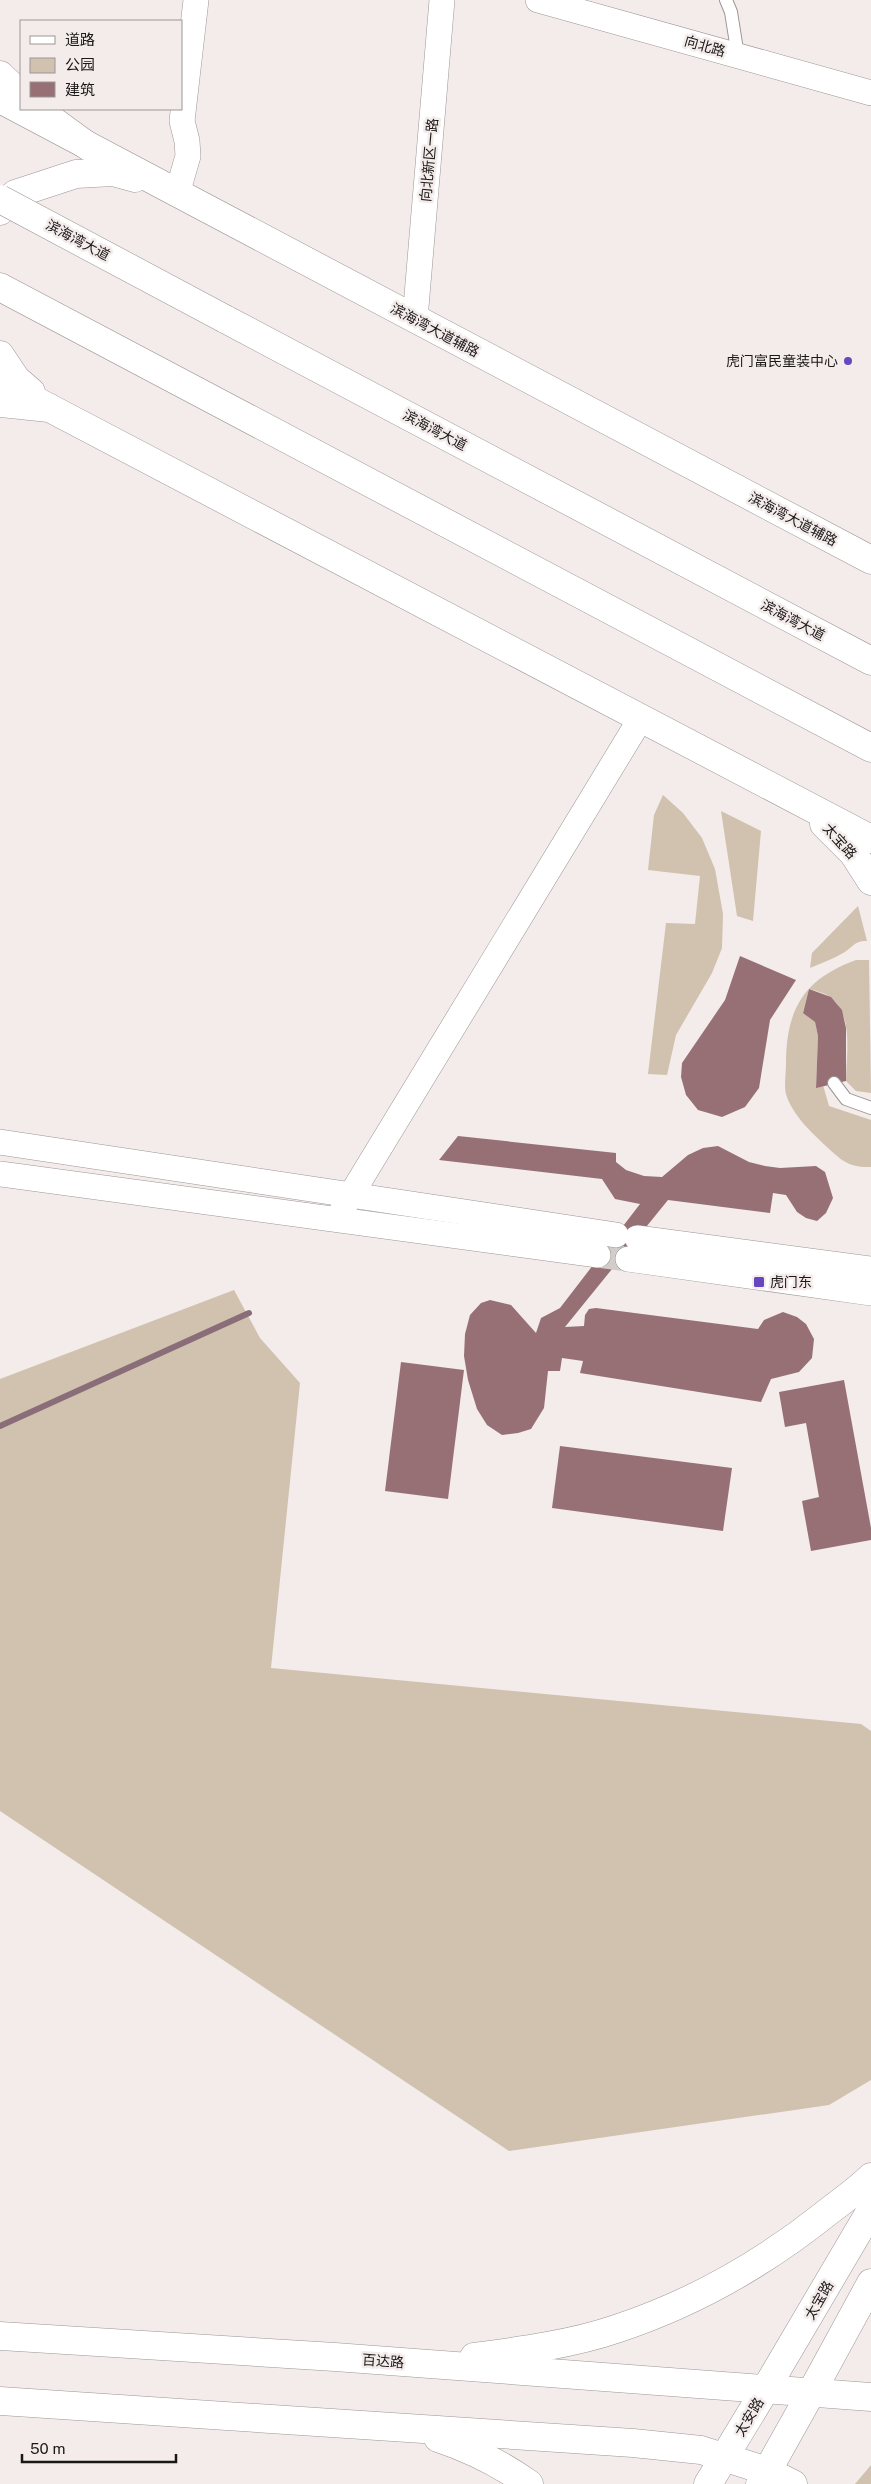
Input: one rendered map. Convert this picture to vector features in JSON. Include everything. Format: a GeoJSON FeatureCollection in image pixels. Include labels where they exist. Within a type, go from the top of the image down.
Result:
{"type":"FeatureCollection","features":[{"type":"Feature","properties":{"kind":"main road"},"geometry":{"type":"LineString","coordinates":[[0,75],[20,93]]}},
{"type":"Feature","properties":{"kind":"main road","name":"滨海湾大道辅路"},"geometry":{"type":"LineString","coordinates":[[0,99],[20,110]]}},
{"type":"Feature","properties":{"kind":"main road","name":"滨海湾大道辅路"},"geometry":{"type":"LineString","coordinates":[[20,110],[871,560]]}},
{"type":"Feature","properties":{"kind":"main road"},"geometry":{"type":"LineString","coordinates":[[38,110],[89,147]]}},
{"type":"Feature","properties":{"kind":"main road"},"geometry":{"type":"LineString","coordinates":[[0,211],[15,194],[76,174],[113,172],[166,188]]}},
{"type":"Feature","properties":{"kind":"main road","name":"滨海湾大道"},"geometry":{"type":"LineString","coordinates":[[0,199],[871,661]]}},
{"type":"Feature","properties":{"kind":"main road"},"geometry":{"type":"LineString","coordinates":[[0,287],[871,748]]}},
{"type":"Feature","properties":{"kind":"main road"},"geometry":{"type":"LineString","coordinates":[[0,355],[16,379],[49,408]]}},
{"type":"Feature","properties":{"kind":"main road"},"geometry":{"type":"LineString","coordinates":[[0,382],[871,839]]}},
{"type":"Feature","properties":{"kind":"main road"},"geometry":{"type":"LineString","coordinates":[[0,403],[49,408]]}},
{"type":"Feature","properties":{"kind":"main road","name":"太宝路"},"geometry":{"type":"LineString","coordinates":[[806,805],[853,853],[871,881]]}},
{"type":"Feature","properties":{"kind":"main road"},"geometry":{"type":"LineString","coordinates":[[423,2364],[547,2345],[605,2332],[685,2303],[752,2267],[804,2231],[871,2177]]}},
{"type":"Feature","properties":{"kind":"main road","name":"太宝路"},"geometry":{"type":"LineString","coordinates":[[765,2390],[871,2210]]}},
{"type":"Feature","properties":{"kind":"main road"},"geometry":{"type":"LineString","coordinates":[[763,2478],[871,2284]]}},
{"type":"Feature","properties":{"kind":"main road","name":"百达路"},"geometry":{"type":"LineString","coordinates":[[0,2336],[423,2364],[765,2390]]}},
{"type":"Feature","properties":{"kind":"main road","name":"太安路"},"geometry":{"type":"LineString","coordinates":[[708,2484],[765,2390],[871,2397]]}},
{"type":"Feature","properties":{"kind":"main road"},"geometry":{"type":"LineString","coordinates":[[0,2401],[633,2443],[701,2450],[725,2457],[763,2478],[793,2484]]}},
{"type":"Feature","properties":{"kind":"main road"},"geometry":{"type":"LineString","coordinates":[[408,2428],[463,2447],[507,2468],[528,2484]]}},
{"type":"Feature","properties":{"kind":"street"},"geometry":{"type":"LineString","coordinates":[[166,188],[188,156],[188,141],[182,121],[196,0]]}},
{"type":"Feature","properties":{"kind":"street","name":"向北新区一路"},"geometry":{"type":"LineString","coordinates":[[415,319],[442,0]]}},
{"type":"Feature","properties":{"kind":"street","name":"向北路"},"geometry":{"type":"LineString","coordinates":[[538,0],[871,92]]}},
{"type":"Feature","properties":{"kind":"street"},"geometry":{"type":"LineString","coordinates":[[336,1219],[641,718]]}},
{"type":"Feature","properties":{"kind":"street"},"geometry":{"type":"LineString","coordinates":[[0,1142],[351,1195],[627,1244],[871,1293]]}},
{"type":"Feature","properties":{"kind":"street"},"geometry":{"type":"LineString","coordinates":[[0,1174],[598,1255]]}},
{"type":"Feature","properties":{"kind":"street"},"geometry":{"type":"LineString","coordinates":[[627,1244],[871,1269]]}},
{"type":"Feature","properties":{"kind":"lane"},"geometry":{"type":"LineString","coordinates":[[726,0],[731,12],[738,56]]}},
{"type":"Feature","properties":{"kind":"lane"},"geometry":{"type":"LineString","coordinates":[[834,1083],[846,1099],[871,1108]]}},
{"type":"Feature","properties":{"kind":"green space"},"geometry":{"type":"Polygon","coordinates":[[[663,795],[683,813],[702,838],[715,869],[723,914],[722,948],[712,973],[676,1035],[667,1075],[648,1074],[666,923],[695,924],[700,876],[648,870],[654,815],[663,795]]]}},
{"type":"Feature","properties":{"kind":"green space"},"geometry":{"type":"Polygon","coordinates":[[[721,811],[761,831],[753,921],[737,916],[721,811]]]}},
{"type":"Feature","properties":{"kind":"green space"},"geometry":{"type":"Polygon","coordinates":[[[858,906],[867,941],[857,943],[839,955],[810,968],[812,953],[858,906]]]}},
{"type":"Feature","properties":{"kind":"green space"},"geometry":{"type":"Polygon","coordinates":[[[856,960],[869,960],[871,1093],[856,1091],[846,1081],[846,1025],[838,1005],[821,992],[809,989],[823,977],[838,968],[856,960]]]}},
{"type":"Feature","properties":{"kind":"green space"},"geometry":{"type":"Polygon","coordinates":[[[809,989],[803,1012],[815,1022],[818,1036],[816,1087],[823,1085],[829,1106],[871,1120],[871,1167],[852,1165],[833,1153],[798,1117],[786,1094],[787,1045],[790,1027],[794,1012],[809,989]]]}},
{"type":"Feature","properties":{"kind":"green space"},"geometry":{"type":"Polygon","coordinates":[[[234,1290],[260,1338],[300,1383],[271,1668],[861,1724],[871,1731],[871,2080],[829,2105],[509,2151],[0,1811],[0,1379],[234,1290]]]}},
{"type":"Feature","properties":{"kind":"green space"},"geometry":{"type":"Polygon","coordinates":[[[871,2465],[871,2484],[855,2484],[871,2465]]]}},
{"type":"Feature","properties":{"kind":"building"},"geometry":{"type":"Polygon","coordinates":[[[740,956],[796,980],[770,1020],[759,1088],[745,1107],[722,1117],[698,1110],[686,1095],[681,1077],[682,1063],[725,1000],[740,956]]]}},
{"type":"Feature","properties":{"kind":"building"},"geometry":{"type":"Polygon","coordinates":[[[809,989],[831,997],[842,1010],[846,1028],[846,1081],[816,1088],[818,1036],[815,1022],[803,1013],[809,989]]]}},
{"type":"Feature","properties":{"kind":"building"},"geometry":{"type":"Polygon","coordinates":[[[458,1136],[616,1153],[616,1162],[626,1170],[644,1176],[662,1177],[688,1155],[703,1148],[718,1146],[749,1162],[765,1166],[780,1168],[816,1166],[825,1172],[833,1198],[826,1213],[817,1221],[806,1218],[797,1212],[786,1195],[773,1193],[770,1213],[668,1200],[565,1327],[584,1326],[585,1315],[589,1309],[596,1308],[758,1329],[764,1320],[783,1312],[797,1317],[806,1324],[814,1339],[812,1358],[799,1372],[771,1379],[761,1402],[580,1373],[583,1361],[562,1358],[560,1371],[548,1371],[544,1408],[531,1429],[502,1435],[487,1425],[477,1409],[468,1380],[464,1356],[465,1334],[470,1315],[481,1303],[490,1300],[511,1305],[536,1333],[541,1318],[560,1308],[640,1204],[615,1199],[602,1179],[439,1160],[458,1136]]]}},
{"type":"Feature","properties":{"kind":"building"},"geometry":{"type":"Polygon","coordinates":[[[401,1362],[464,1370],[448,1499],[385,1491],[401,1362]]]}},
{"type":"Feature","properties":{"kind":"building"},"geometry":{"type":"Polygon","coordinates":[[[844,1380],[871,1528],[871,1540],[811,1551],[802,1501],[819,1497],[806,1423],[785,1427],[779,1392],[844,1380]]]}},
{"type":"Feature","properties":{"kind":"building"},"geometry":{"type":"Polygon","coordinates":[[[560,1446],[732,1468],[723,1531],[552,1508],[560,1446]]]}},
{"type":"Feature","properties":{"kind":"waterway"},"geometry":{"type":"LineString","coordinates":[[0,1426],[249,1313]]}},
{"type":"Feature","properties":{"kind":"tunnel"},"geometry":{"type":"LineString","coordinates":[[598,1255],[628,1259]]}},
{"type":"Feature","properties":{"kind":"place","name":"虎门富民童装中心"},"geometry":{"type":"Point","coordinates":[848,361]}},
{"type":"Feature","properties":{"kind":"place","name":"虎门东"},"geometry":{"type":"Point","coordinates":[759,1282]}}]}
